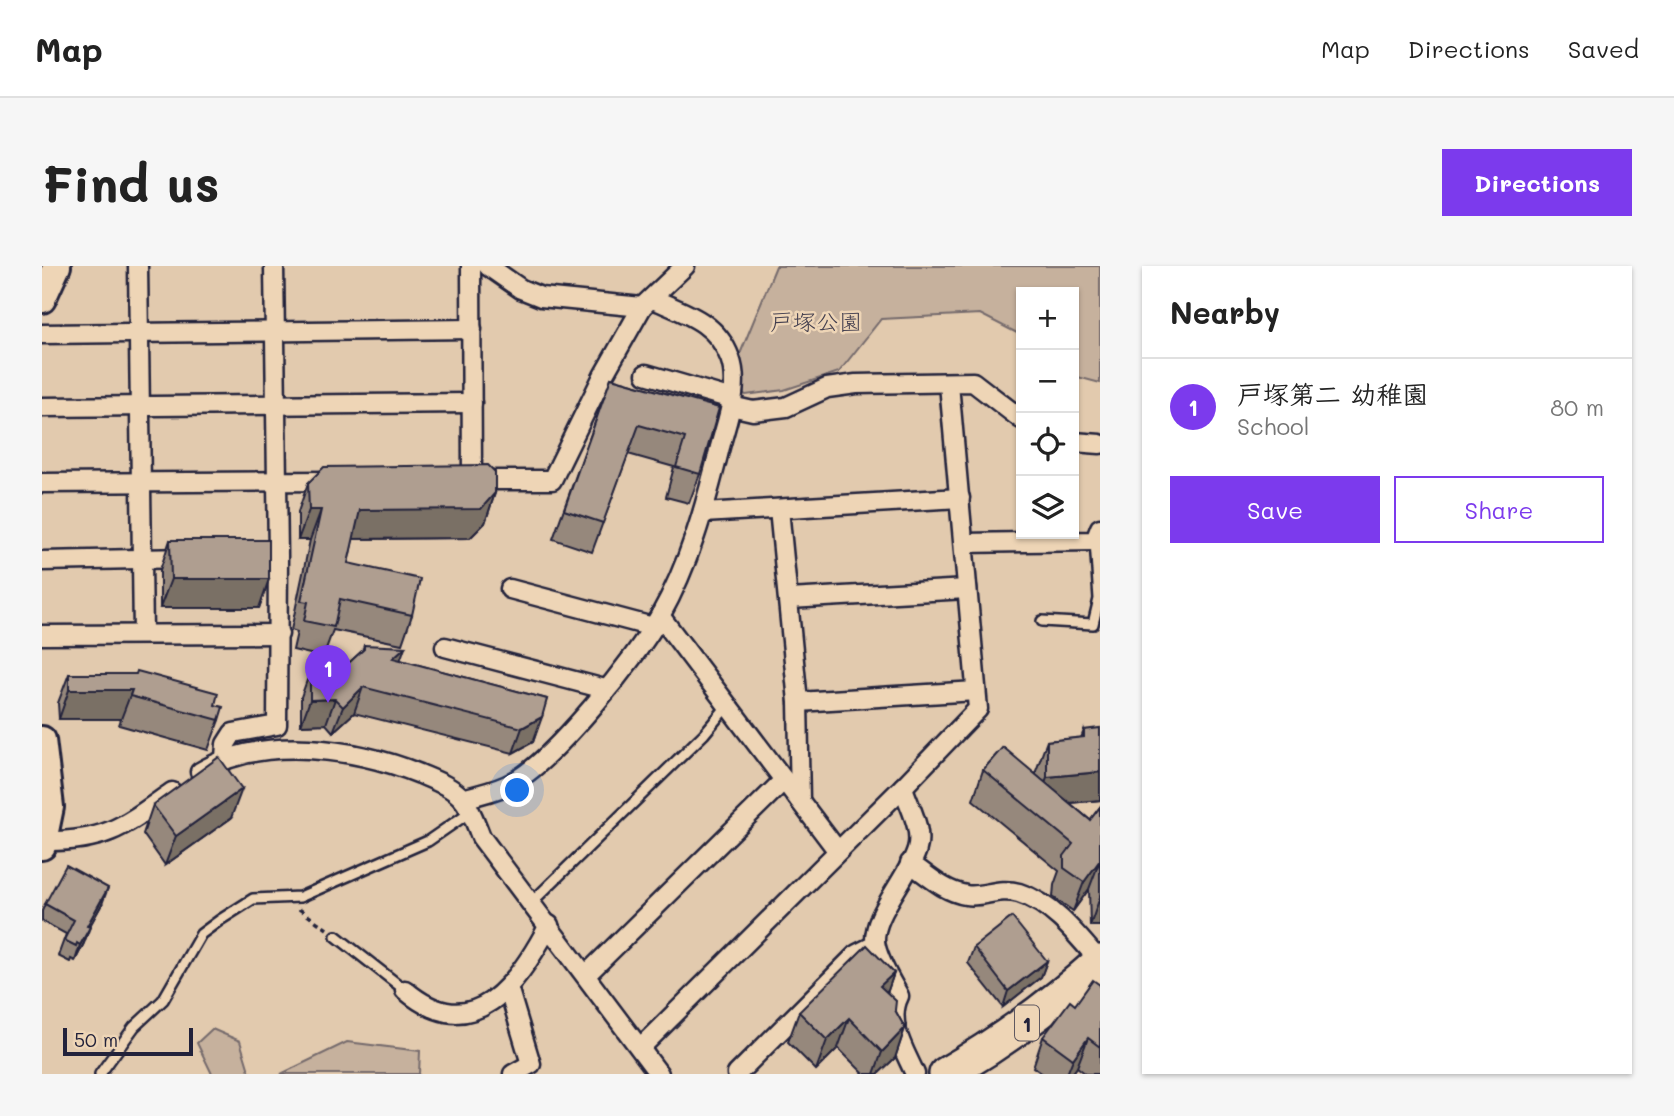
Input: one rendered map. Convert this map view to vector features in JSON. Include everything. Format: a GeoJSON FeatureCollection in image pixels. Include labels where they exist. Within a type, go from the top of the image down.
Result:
{"type":"FeatureCollection","features":[{"type":"Feature","properties":{"kind":"highway","name":"1"},"geometry":{"type":"LineString","coordinates":[[946,1074],[1006,1038],[1053,1003],[1100,962]]}},
{"type":"Feature","properties":{"kind":"street"},"geometry":{"type":"LineString","coordinates":[[42,299],[57,266]]}},
{"type":"Feature","properties":{"kind":"street"},"geometry":{"type":"LineString","coordinates":[[138,266],[143,634]]}},
{"type":"Feature","properties":{"kind":"street"},"geometry":{"type":"LineString","coordinates":[[225,758],[226,744],[233,733],[277,725],[279,634],[272,556],[278,481],[274,266]]}},
{"type":"Feature","properties":{"kind":"street"},"geometry":{"type":"LineString","coordinates":[[471,266],[472,403],[465,480],[552,480],[603,376],[647,303],[685,266]]}},
{"type":"Feature","properties":{"kind":"street"},"geometry":{"type":"LineString","coordinates":[[466,806],[513,782],[539,763],[605,689],[656,622],[703,513],[731,403],[731,360],[722,342],[703,320],[647,303],[541,297],[521,289],[488,266]]}},
{"type":"Feature","properties":{"kind":"street"},"geometry":{"type":"LineString","coordinates":[[42,334],[472,329]]}},
{"type":"Feature","properties":{"kind":"street"},"geometry":{"type":"LineString","coordinates":[[646,374],[753,411],[786,407],[827,388],[856,384],[973,383],[1016,415]]}},
{"type":"Feature","properties":{"kind":"street"},"geometry":{"type":"LineString","coordinates":[[640,1048],[978,709],[949,384]]}},
{"type":"Feature","properties":{"kind":"street"},"geometry":{"type":"LineString","coordinates":[[42,407],[472,403]]}},
{"type":"Feature","properties":{"kind":"street"},"geometry":{"type":"LineString","coordinates":[[1079,442],[1100,444]]}},
{"type":"Feature","properties":{"kind":"street"},"geometry":{"type":"LineString","coordinates":[[42,483],[347,481]]}},
{"type":"Feature","properties":{"kind":"street"},"geometry":{"type":"LineString","coordinates":[[703,513],[960,498]]}},
{"type":"Feature","properties":{"kind":"street"},"geometry":{"type":"LineString","coordinates":[[779,509],[799,702],[800,801]]}},
{"type":"Feature","properties":{"kind":"street"},"geometry":{"type":"LineString","coordinates":[[964,543],[1098,534]]}},
{"type":"Feature","properties":{"kind":"street"},"geometry":{"type":"LineString","coordinates":[[42,561],[211,557]]}},
{"type":"Feature","properties":{"kind":"street"},"geometry":{"type":"LineString","coordinates":[[510,589],[656,622],[728,705],[837,850]]}},
{"type":"Feature","properties":{"kind":"street"},"geometry":{"type":"LineString","coordinates":[[789,599],[967,589]]}},
{"type":"Feature","properties":{"kind":"street"},"geometry":{"type":"LineString","coordinates":[[42,635],[279,634]]}},
{"type":"Feature","properties":{"kind":"street"},"geometry":{"type":"LineString","coordinates":[[445,647],[605,689]]}},
{"type":"Feature","properties":{"kind":"street"},"geometry":{"type":"LineString","coordinates":[[799,702],[976,691]]}},
{"type":"Feature","properties":{"kind":"street"},"geometry":{"type":"LineString","coordinates":[[42,740],[50,785],[50,807],[43,844],[103,836],[129,823],[202,771],[225,758],[293,750],[332,750],[408,769],[444,784],[466,806],[481,837],[550,925],[659,1074]]}},
{"type":"Feature","properties":{"kind":"street"},"geometry":{"type":"LineString","coordinates":[[586,975],[784,780]]}},
{"type":"Feature","properties":{"kind":"street"},"geometry":{"type":"LineString","coordinates":[[903,787],[918,828],[918,849],[876,931],[875,945],[899,996],[892,1009],[896,1032],[915,1074]]}},
{"type":"Feature","properties":{"kind":"street"},"geometry":{"type":"LineString","coordinates":[[910,863],[947,889],[967,896],[996,890],[1020,893],[1053,912],[1100,962]]}},
{"type":"Feature","properties":{"kind":"street"},"geometry":{"type":"LineString","coordinates":[[405,990],[435,1011],[454,1013],[474,1010],[499,995],[528,964],[550,925]]}},
{"type":"Feature","properties":{"kind":"street"},"geometry":{"type":"LineString","coordinates":[[737,1074],[857,954],[875,945]]}},
{"type":"Feature","properties":{"kind":"street"},"geometry":{"type":"LineString","coordinates":[[508,986],[531,1064],[513,1074]]}},
{"type":"Feature","properties":{"kind":"lane"},"geometry":{"type":"LineString","coordinates":[[1042,621],[1093,624],[1098,599],[1098,534]]}},
{"type":"Feature","properties":{"kind":"lane"},"geometry":{"type":"LineString","coordinates":[[532,902],[704,734],[728,705]]}},
{"type":"Feature","properties":{"kind":"lane"},"geometry":{"type":"LineString","coordinates":[[100,1074],[134,1027],[163,1000],[201,934],[253,899],[300,898],[428,841],[466,806]]}},
{"type":"Feature","properties":{"kind":"lane"},"geometry":{"type":"LineString","coordinates":[[336,936],[405,990]]}},
{"type":"Feature","properties":{"kind":"path"},"geometry":{"type":"LineString","coordinates":[[288,898],[336,936]]}},
{"type":"Feature","properties":{"kind":"green space","name":"戸塚公園"},"geometry":{"type":"Polygon","coordinates":[[[776,266],[1100,266],[1100,383],[1079,377],[1079,287],[1016,287],[1016,332],[980,314],[881,319],[839,372],[784,390],[746,395],[741,392],[738,359],[776,266]]]}},
{"type":"Feature","properties":{"kind":"green space"},"geometry":{"type":"Polygon","coordinates":[[[212,1029],[240,1041],[250,1074],[212,1074],[197,1043],[212,1029]]]}},
{"type":"Feature","properties":{"kind":"green space"},"geometry":{"type":"Polygon","coordinates":[[[347,1042],[420,1051],[419,1074],[281,1074],[347,1042]]]}},
{"type":"Feature","properties":{"kind":"building"},"geometry":{"type":"Polygon","coordinates":[[[611,378],[719,408],[700,474],[676,467],[685,438],[639,425],[603,523],[564,510],[611,378]]]}},
{"type":"Feature","properties":{"kind":"building"},"geometry":{"type":"Polygon","coordinates":[[[488,465],[495,472],[495,493],[481,509],[360,510],[348,563],[420,579],[412,615],[340,599],[334,627],[304,621],[308,602],[301,601],[321,510],[309,510],[308,483],[324,467],[488,465]]]}},
{"type":"Feature","properties":{"kind":"building"},"geometry":{"type":"Polygon","coordinates":[[[170,540],[269,540],[269,579],[171,579],[170,540]]]}},
{"type":"Feature","properties":{"kind":"building"},"geometry":{"type":"Polygon","coordinates":[[[364,645],[405,647],[393,658],[547,699],[542,717],[522,728],[363,687],[343,707],[335,699],[310,700],[310,672],[339,672],[364,649],[364,645]]]}},
{"type":"Feature","properties":{"kind":"building"},"geometry":{"type":"Polygon","coordinates":[[[137,671],[218,693],[215,705],[223,707],[219,720],[130,696],[132,690],[69,690],[69,674],[136,674],[137,671]]]}},
{"type":"Feature","properties":{"kind":"building"},"geometry":{"type":"Polygon","coordinates":[[[1100,728],[1100,772],[1047,777],[1047,741],[1084,737],[1084,730],[1100,728]]]}},
{"type":"Feature","properties":{"kind":"building"},"geometry":{"type":"Polygon","coordinates":[[[1003,747],[1090,820],[1100,807],[1100,860],[1084,882],[1064,868],[1064,856],[1073,844],[983,770],[1003,747]]]}},
{"type":"Feature","properties":{"kind":"building"},"geometry":{"type":"Polygon","coordinates":[[[219,757],[242,789],[176,836],[153,805],[219,757]]]}},
{"type":"Feature","properties":{"kind":"building"},"geometry":{"type":"Polygon","coordinates":[[[66,865],[108,888],[87,926],[90,927],[80,945],[77,943],[76,946],[64,940],[74,920],[45,904],[66,865]]]}},
{"type":"Feature","properties":{"kind":"building"},"geometry":{"type":"Polygon","coordinates":[[[1012,917],[1047,961],[1008,991],[974,947],[1012,917]]]}},
{"type":"Feature","properties":{"kind":"building"},"geometry":{"type":"Polygon","coordinates":[[[867,945],[894,973],[880,986],[896,1001],[895,1010],[905,1028],[882,1052],[849,1018],[827,1040],[799,1012],[867,945]]]}},
{"type":"Feature","properties":{"kind":"building"},"geometry":{"type":"Polygon","coordinates":[[[1093,980],[1100,985],[1100,1047],[1088,1038],[1073,1059],[1043,1037],[1070,1001],[1075,1005],[1093,980]]]}},
{"type":"Feature","properties":{"kind":"place","name":"戸塚第二 幼稚園"},"geometry":{"type":"Point","coordinates":[328,703]}}]}
